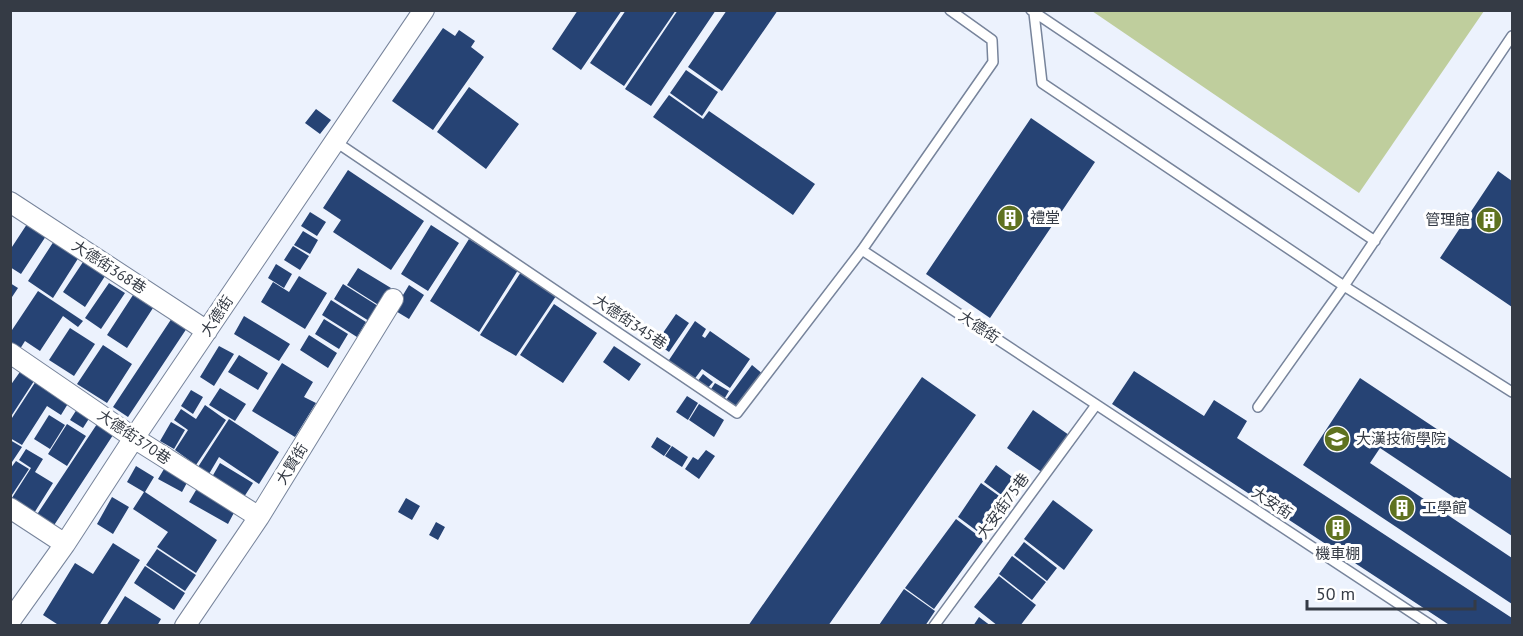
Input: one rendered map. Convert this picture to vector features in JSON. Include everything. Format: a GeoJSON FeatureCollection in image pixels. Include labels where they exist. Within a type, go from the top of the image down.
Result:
{"type":"FeatureCollection","features":[{"type":"Feature","properties":{"kind":"street","name":"大德街"},"geometry":{"type":"LineString","coordinates":[[10,621],[424,10]]}},
{"type":"Feature","properties":{"kind":"street","name":"大德街368巷"},"geometry":{"type":"LineString","coordinates":[[10,202],[207,331]]}},
{"type":"Feature","properties":{"kind":"street","name":"大賢街"},"geometry":{"type":"LineString","coordinates":[[185,626],[259,517],[393,299]]}},
{"type":"Feature","properties":{"kind":"street","name":"大德街370巷"},"geometry":{"type":"LineString","coordinates":[[10,353],[134,438],[259,517]]}},
{"type":"Feature","properties":{"kind":"street"},"geometry":{"type":"LineString","coordinates":[[10,508],[65,543]]}},
{"type":"Feature","properties":{"kind":"lane"},"geometry":{"type":"LineString","coordinates":[[862,250],[993,62],[992,40],[950,10]]}},
{"type":"Feature","properties":{"kind":"lane"},"geometry":{"type":"LineString","coordinates":[[1034,11],[1375,241]]}},
{"type":"Feature","properties":{"kind":"lane"},"geometry":{"type":"LineString","coordinates":[[1034,11],[1042,83],[1344,286],[1512,392]]}},
{"type":"Feature","properties":{"kind":"lane"},"geometry":{"type":"LineString","coordinates":[[1258,406],[1375,241],[1512,36]]}},
{"type":"Feature","properties":{"kind":"lane","name":"大德街345巷"},"geometry":{"type":"LineString","coordinates":[[336,142],[737,413],[862,250]]}},
{"type":"Feature","properties":{"kind":"lane","name":"大德街"},"geometry":{"type":"LineString","coordinates":[[862,250],[1096,405]]}},
{"type":"Feature","properties":{"kind":"lane","name":"大安街75巷"},"geometry":{"type":"LineString","coordinates":[[934,626],[1096,405]]}},
{"type":"Feature","properties":{"kind":"lane","name":"大安街"},"geometry":{"type":"LineString","coordinates":[[1096,405],[1432,626]]}},
{"type":"Feature","properties":{"kind":"green space"},"geometry":{"type":"Polygon","coordinates":[[[1092,11],[1484,11],[1359,193],[1092,11]]]}},
{"type":"Feature","properties":{"kind":"building"},"geometry":{"type":"Polygon","coordinates":[[[578,10],[622,10],[581,70],[552,49],[578,10]]]}},
{"type":"Feature","properties":{"kind":"building"},"geometry":{"type":"Polygon","coordinates":[[[626,10],[676,10],[624,86],[590,63],[626,10]]]}},
{"type":"Feature","properties":{"kind":"building"},"geometry":{"type":"Polygon","coordinates":[[[678,10],[716,10],[651,106],[625,89],[678,10]]]}},
{"type":"Feature","properties":{"kind":"building"},"geometry":{"type":"Polygon","coordinates":[[[727,10],[778,10],[722,91],[688,67],[727,10]]]}},
{"type":"Feature","properties":{"kind":"building"},"geometry":{"type":"Polygon","coordinates":[[[443,28],[455,36],[459,30],[475,41],[471,47],[484,57],[433,130],[392,101],[443,28]]]}},
{"type":"Feature","properties":{"kind":"building"},"geometry":{"type":"Polygon","coordinates":[[[686,70],[718,92],[702,116],[670,93],[686,70]]]}},
{"type":"Feature","properties":{"kind":"building"},"geometry":{"type":"Polygon","coordinates":[[[469,87],[519,124],[486,169],[437,132],[469,87]]]}},
{"type":"Feature","properties":{"kind":"building"},"geometry":{"type":"Polygon","coordinates":[[[669,95],[703,119],[709,111],[815,184],[793,215],[653,117],[669,95]]]}},
{"type":"Feature","properties":{"kind":"building"},"geometry":{"type":"Polygon","coordinates":[[[316,109],[331,120],[320,134],[305,123],[316,109]]]}},
{"type":"Feature","properties":{"kind":"building","name":"禮堂"},"geometry":{"type":"Polygon","coordinates":[[[1031,118],[1095,162],[990,318],[926,274],[1031,118]]]}},
{"type":"Feature","properties":{"kind":"building"},"geometry":{"type":"Polygon","coordinates":[[[348,170],[424,221],[391,270],[333,232],[341,220],[323,208],[348,170]]]}},
{"type":"Feature","properties":{"kind":"building","name":"管理館"},"geometry":{"type":"Polygon","coordinates":[[[1498,171],[1512,181],[1512,307],[1440,258],[1498,171]]]}},
{"type":"Feature","properties":{"kind":"building"},"geometry":{"type":"Polygon","coordinates":[[[310,212],[326,222],[317,236],[301,226],[310,212]]]}},
{"type":"Feature","properties":{"kind":"building"},"geometry":{"type":"Polygon","coordinates":[[[29,221],[48,233],[21,274],[10,267],[10,250],[29,221]]]}},
{"type":"Feature","properties":{"kind":"building"},"geometry":{"type":"Polygon","coordinates":[[[431,225],[459,243],[428,291],[401,274],[431,225]]]}},
{"type":"Feature","properties":{"kind":"building"},"geometry":{"type":"Polygon","coordinates":[[[303,231],[318,240],[310,254],[294,245],[303,231]]]}},
{"type":"Feature","properties":{"kind":"building"},"geometry":{"type":"Polygon","coordinates":[[[469,239],[518,270],[479,332],[430,301],[469,239]]]}},
{"type":"Feature","properties":{"kind":"building"},"geometry":{"type":"Polygon","coordinates":[[[54,241],[79,257],[53,298],[28,281],[54,241]]]}},
{"type":"Feature","properties":{"kind":"building"},"geometry":{"type":"Polygon","coordinates":[[[293,246],[309,256],[300,270],[284,260],[293,246]]]}},
{"type":"Feature","properties":{"kind":"building"},"geometry":{"type":"Polygon","coordinates":[[[85,259],[107,273],[85,307],[63,292],[85,259]]]}},
{"type":"Feature","properties":{"kind":"building"},"geometry":{"type":"Polygon","coordinates":[[[276,264],[292,274],[284,288],[268,278],[276,264]]]}},
{"type":"Feature","properties":{"kind":"building"},"geometry":{"type":"Polygon","coordinates":[[[358,268],[391,288],[380,306],[347,285],[358,268]]]}},
{"type":"Feature","properties":{"kind":"building"},"geometry":{"type":"Polygon","coordinates":[[[521,272],[556,296],[516,356],[480,335],[521,272]]]}},
{"type":"Feature","properties":{"kind":"building"},"geometry":{"type":"Polygon","coordinates":[[[299,276],[327,293],[305,329],[261,302],[273,282],[289,292],[299,276]]]}},
{"type":"Feature","properties":{"kind":"building"},"geometry":{"type":"Polygon","coordinates":[[[10,283],[18,288],[10,300],[10,283]]]}},
{"type":"Feature","properties":{"kind":"building"},"geometry":{"type":"Polygon","coordinates":[[[109,283],[125,293],[101,329],[85,318],[109,283]]]}},
{"type":"Feature","properties":{"kind":"building"},"geometry":{"type":"Polygon","coordinates":[[[343,284],[378,306],[369,321],[334,299],[343,284]]]}},
{"type":"Feature","properties":{"kind":"building"},"geometry":{"type":"Polygon","coordinates":[[[409,285],[424,295],[409,319],[394,310],[409,285]]]}},
{"type":"Feature","properties":{"kind":"building"},"geometry":{"type":"Polygon","coordinates":[[[38,291],[83,321],[78,327],[63,316],[40,351],[25,341],[20,349],[10,343],[10,333],[38,291]]]}},
{"type":"Feature","properties":{"kind":"building"},"geometry":{"type":"Polygon","coordinates":[[[133,295],[153,308],[127,348],[107,335],[133,295]]]}},
{"type":"Feature","properties":{"kind":"building"},"geometry":{"type":"Polygon","coordinates":[[[331,300],[366,322],[357,337],[322,315],[331,300]]]}},
{"type":"Feature","properties":{"kind":"building"},"geometry":{"type":"Polygon","coordinates":[[[554,304],[597,333],[563,383],[520,355],[554,304]]]}},
{"type":"Feature","properties":{"kind":"building"},"geometry":{"type":"Polygon","coordinates":[[[676,314],[689,323],[669,352],[656,343],[676,314]]]}},
{"type":"Feature","properties":{"kind":"building"},"geometry":{"type":"Polygon","coordinates":[[[244,316],[290,344],[279,361],[234,334],[244,316]]]}},
{"type":"Feature","properties":{"kind":"building"},"geometry":{"type":"Polygon","coordinates":[[[172,318],[187,328],[128,417],[113,407],[172,318]]]}},
{"type":"Feature","properties":{"kind":"building"},"geometry":{"type":"Polygon","coordinates":[[[324,319],[348,334],[339,349],[315,334],[324,319]]]}},
{"type":"Feature","properties":{"kind":"building"},"geometry":{"type":"Polygon","coordinates":[[[695,321],[706,329],[702,336],[705,338],[710,331],[750,359],[730,388],[702,369],[693,381],[667,363],[695,321]]]}},
{"type":"Feature","properties":{"kind":"building"},"geometry":{"type":"Polygon","coordinates":[[[70,328],[95,344],[74,376],[49,360],[70,328]]]}},
{"type":"Feature","properties":{"kind":"building"},"geometry":{"type":"Polygon","coordinates":[[[309,335],[337,353],[328,368],[300,350],[309,335]]]}},
{"type":"Feature","properties":{"kind":"building"},"geometry":{"type":"Polygon","coordinates":[[[103,345],[132,364],[107,403],[77,384],[103,345]]]}},
{"type":"Feature","properties":{"kind":"building"},"geometry":{"type":"Polygon","coordinates":[[[219,346],[234,354],[214,386],[200,377],[219,346]]]}},
{"type":"Feature","properties":{"kind":"building"},"geometry":{"type":"Polygon","coordinates":[[[614,346],[641,364],[629,381],[603,362],[614,346]]]}},
{"type":"Feature","properties":{"kind":"building"},"geometry":{"type":"Polygon","coordinates":[[[239,355],[268,373],[258,390],[228,372],[239,355]]]}},
{"type":"Feature","properties":{"kind":"building"},"geometry":{"type":"Polygon","coordinates":[[[282,363],[313,382],[304,397],[316,403],[295,437],[252,411],[282,363]]]}},
{"type":"Feature","properties":{"kind":"building"},"geometry":{"type":"Polygon","coordinates":[[[752,365],[764,375],[738,410],[726,400],[752,365]]]}},
{"type":"Feature","properties":{"kind":"building"},"geometry":{"type":"Polygon","coordinates":[[[22,369],[36,378],[10,418],[10,386],[22,369]]]}},
{"type":"Feature","properties":{"kind":"building","name":"機車棚"},"geometry":{"type":"Polygon","coordinates":[[[1134,371],[1204,416],[1214,400],[1247,421],[1237,438],[1512,618],[1512,626],[1451,626],[1112,404],[1134,371]]]}},
{"type":"Feature","properties":{"kind":"building"},"geometry":{"type":"Polygon","coordinates":[[[703,374],[713,382],[707,389],[697,382],[703,374]]]}},
{"type":"Feature","properties":{"kind":"building"},"geometry":{"type":"Polygon","coordinates":[[[922,377],[976,415],[828,626],[748,626],[922,377]]]}},
{"type":"Feature","properties":{"kind":"building","name":"工學館"},"geometry":{"type":"Polygon","coordinates":[[[1360,378],[1512,479],[1512,536],[1380,448],[1370,463],[1512,558],[1512,604],[1303,465],[1360,378]]]}},
{"type":"Feature","properties":{"kind":"building"},"geometry":{"type":"Polygon","coordinates":[[[36,381],[69,402],[61,415],[47,406],[22,445],[10,438],[10,421],[36,381]]]}},
{"type":"Feature","properties":{"kind":"building"},"geometry":{"type":"Polygon","coordinates":[[[715,383],[729,391],[723,401],[709,392],[715,383]]]}},
{"type":"Feature","properties":{"kind":"building"},"geometry":{"type":"Polygon","coordinates":[[[220,388],[246,404],[235,421],[209,405],[220,388]]]}},
{"type":"Feature","properties":{"kind":"building"},"geometry":{"type":"Polygon","coordinates":[[[191,390],[203,397],[193,414],[181,406],[191,390]]]}},
{"type":"Feature","properties":{"kind":"building"},"geometry":{"type":"Polygon","coordinates":[[[687,396],[698,403],[688,420],[676,412],[687,396]]]}},
{"type":"Feature","properties":{"kind":"building"},"geometry":{"type":"Polygon","coordinates":[[[699,404],[724,420],[714,437],[689,420],[699,404]]]}},
{"type":"Feature","properties":{"kind":"building"},"geometry":{"type":"Polygon","coordinates":[[[205,405],[226,420],[196,465],[175,450],[188,430],[174,420],[181,409],[196,419],[205,405]]]}},
{"type":"Feature","properties":{"kind":"building"},"geometry":{"type":"Polygon","coordinates":[[[77,409],[90,417],[83,428],[70,420],[77,409]]]}},
{"type":"Feature","properties":{"kind":"building"},"geometry":{"type":"Polygon","coordinates":[[[1033,410],[1069,435],[1043,473],[1007,448],[1033,410]]]}},
{"type":"Feature","properties":{"kind":"building"},"geometry":{"type":"Polygon","coordinates":[[[49,415],[65,425],[50,449],[34,439],[49,415]]]}},
{"type":"Feature","properties":{"kind":"building"},"geometry":{"type":"Polygon","coordinates":[[[229,419],[279,452],[259,484],[219,457],[209,474],[198,467],[229,419]]]}},
{"type":"Feature","properties":{"kind":"building"},"geometry":{"type":"Polygon","coordinates":[[[99,421],[115,432],[49,533],[32,522],[99,421]]]}},
{"type":"Feature","properties":{"kind":"building"},"geometry":{"type":"Polygon","coordinates":[[[171,422],[185,430],[174,449],[160,441],[171,422]]]}},
{"type":"Feature","properties":{"kind":"building"},"geometry":{"type":"Polygon","coordinates":[[[67,424],[86,436],[67,466],[48,454],[67,424]]]}},
{"type":"Feature","properties":{"kind":"building"},"geometry":{"type":"Polygon","coordinates":[[[657,437],[671,446],[664,456],[651,447],[657,437]]]}},
{"type":"Feature","properties":{"kind":"building"},"geometry":{"type":"Polygon","coordinates":[[[10,440],[22,447],[10,465],[10,440]]]}},
{"type":"Feature","properties":{"kind":"building"},"geometry":{"type":"Polygon","coordinates":[[[672,446],[688,457],[682,467],[665,456],[672,446]]]}},
{"type":"Feature","properties":{"kind":"building"},"geometry":{"type":"Polygon","coordinates":[[[26,449],[43,459],[35,472],[53,483],[31,518],[10,501],[31,468],[19,460],[26,449]]]}},
{"type":"Feature","properties":{"kind":"building"},"geometry":{"type":"Polygon","coordinates":[[[706,450],[715,456],[699,479],[685,469],[693,457],[698,460],[706,450]]]}},
{"type":"Feature","properties":{"kind":"building"},"geometry":{"type":"Polygon","coordinates":[[[16,461],[29,469],[10,498],[10,469],[16,461]]]}},
{"type":"Feature","properties":{"kind":"building"},"geometry":{"type":"Polygon","coordinates":[[[220,463],[253,483],[244,497],[212,477],[220,463]]]}},
{"type":"Feature","properties":{"kind":"building"},"geometry":{"type":"Polygon","coordinates":[[[167,464],[190,477],[182,492],[158,479],[167,464]]]}},
{"type":"Feature","properties":{"kind":"building"},"geometry":{"type":"Polygon","coordinates":[[[996,465],[1023,485],[1011,502],[984,482],[996,465]]]}},
{"type":"Feature","properties":{"kind":"building"},"geometry":{"type":"Polygon","coordinates":[[[136,466],[154,477],[145,492],[217,540],[196,573],[157,547],[168,532],[133,509],[144,492],[127,482],[136,466]]]}},
{"type":"Feature","properties":{"kind":"building"},"geometry":{"type":"Polygon","coordinates":[[[981,483],[1009,503],[985,537],[958,517],[981,483]]]}},
{"type":"Feature","properties":{"kind":"building"},"geometry":{"type":"Polygon","coordinates":[[[199,485],[237,507],[228,524],[189,502],[199,485]]]}},
{"type":"Feature","properties":{"kind":"building"},"geometry":{"type":"Polygon","coordinates":[[[112,497],[129,507],[113,534],[97,524],[112,497]]]}},
{"type":"Feature","properties":{"kind":"building"},"geometry":{"type":"Polygon","coordinates":[[[406,498],[420,506],[412,520],[398,512],[406,498]]]}},
{"type":"Feature","properties":{"kind":"building"},"geometry":{"type":"Polygon","coordinates":[[[1053,500],[1093,530],[1064,570],[1024,539],[1053,500]]]}},
{"type":"Feature","properties":{"kind":"building"},"geometry":{"type":"Polygon","coordinates":[[[956,519],[984,540],[934,609],[905,588],[956,519]]]}},
{"type":"Feature","properties":{"kind":"building"},"geometry":{"type":"Polygon","coordinates":[[[436,522],[445,527],[438,540],[429,535],[436,522]]]}},
{"type":"Feature","properties":{"kind":"building"},"geometry":{"type":"Polygon","coordinates":[[[1024,542],[1057,568],[1047,581],[1014,555],[1024,542]]]}},
{"type":"Feature","properties":{"kind":"building"},"geometry":{"type":"Polygon","coordinates":[[[113,543],[140,560],[99,626],[60,626],[43,615],[75,563],[93,574],[113,543]]]}},
{"type":"Feature","properties":{"kind":"building"},"geometry":{"type":"Polygon","coordinates":[[[157,549],[196,575],[185,591],[146,565],[157,549]]]}},
{"type":"Feature","properties":{"kind":"building"},"geometry":{"type":"Polygon","coordinates":[[[1012,556],[1046,582],[1032,600],[999,574],[1012,556]]]}},
{"type":"Feature","properties":{"kind":"building"},"geometry":{"type":"Polygon","coordinates":[[[145,566],[185,593],[174,610],[134,583],[145,566]]]}},
{"type":"Feature","properties":{"kind":"building"},"geometry":{"type":"Polygon","coordinates":[[[999,576],[1036,605],[1020,626],[998,626],[974,607],[999,576]]]}},
{"type":"Feature","properties":{"kind":"building"},"geometry":{"type":"Polygon","coordinates":[[[904,589],[935,611],[925,626],[880,626],[879,625],[904,589]]]}},
{"type":"Feature","properties":{"kind":"building"},"geometry":{"type":"Polygon","coordinates":[[[125,596],[161,619],[157,626],[106,626],[125,596]]]}},
{"type":"Feature","properties":{"kind":"building"},"geometry":{"type":"Polygon","coordinates":[[[979,617],[991,626],[973,626],[979,617]]]}},
{"type":"Feature","properties":{"kind":"place","name":"禮堂"},"geometry":{"type":"Point","coordinates":[1010,218]}},
{"type":"Feature","properties":{"kind":"place","name":"管理館"},"geometry":{"type":"Point","coordinates":[1489,220]}},
{"type":"Feature","properties":{"kind":"place","name":"大漢技術學院"},"geometry":{"type":"Point","coordinates":[1337,439]}},
{"type":"Feature","properties":{"kind":"place","name":"工學館"},"geometry":{"type":"Point","coordinates":[1402,508]}},
{"type":"Feature","properties":{"kind":"place","name":"機車棚"},"geometry":{"type":"Point","coordinates":[1338,528]}}]}
